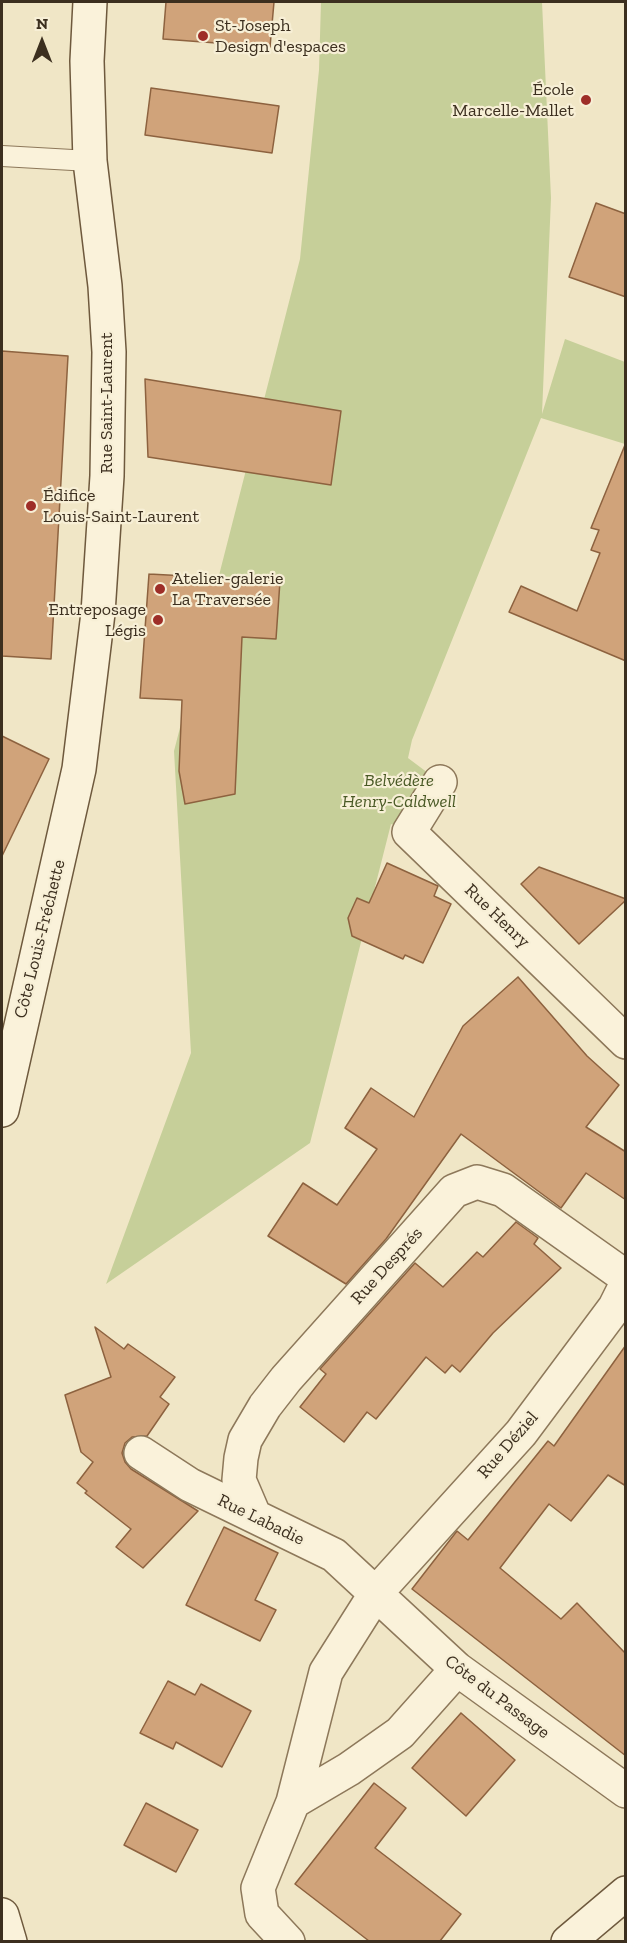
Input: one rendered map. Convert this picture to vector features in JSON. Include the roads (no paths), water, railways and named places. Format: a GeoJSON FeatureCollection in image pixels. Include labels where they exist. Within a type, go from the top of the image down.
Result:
{"type":"FeatureCollection","features":[{"type":"Feature","properties":{"kind":"street","name":"Rue Saint-Laurent"},"geometry":{"type":"LineString","coordinates":[[65,838],[86,720],[98,613],[107,476],[110,352],[105,286],[90,161],[87,72],[90,2]]}},
{"type":"Feature","properties":{"kind":"street","name":"Rue Henry"},"geometry":{"type":"LineString","coordinates":[[440,782],[409,832],[626,1042]]}},
{"type":"Feature","properties":{"kind":"street","name":"Côte Louis-Fréchette"},"geometry":{"type":"LineString","coordinates":[[2,1110],[16,1038],[65,838]]}},
{"type":"Feature","properties":{"kind":"street","name":"Rue Després"},"geometry":{"type":"LineString","coordinates":[[254,1515],[239,1480],[241,1458],[245,1440],[265,1406],[286,1379],[454,1191],[477,1182],[503,1190],[626,1277]]}},
{"type":"Feature","properties":{"kind":"street","name":"Rue Déziel"},"geometry":{"type":"LineString","coordinates":[[288,1941],[262,1914],[258,1888],[293,1802],[326,1672],[376,1593],[521,1433],[615,1308],[626,1285]]}},
{"type":"Feature","properties":{"kind":"street","name":"Rue Labadie"},"geometry":{"type":"LineString","coordinates":[[141,1453],[190,1485],[333,1555],[376,1593]]}},
{"type":"Feature","properties":{"kind":"street","name":"Côte du Passage"},"geometry":{"type":"LineString","coordinates":[[376,1593],[457,1669],[626,1791]]}},
{"type":"Feature","properties":{"kind":"street"},"geometry":{"type":"LineString","coordinates":[[293,1802],[349,1769],[400,1733],[457,1669]]}},
{"type":"Feature","properties":{"kind":"street"},"geometry":{"type":"LineString","coordinates":[[568,1941],[626,1893]]}},
{"type":"Feature","properties":{"kind":"street"},"geometry":{"type":"LineString","coordinates":[[2,1915],[10,1941]]}},
{"type":"Feature","properties":{"kind":"lane"},"geometry":{"type":"LineString","coordinates":[[2,156],[90,161]]}},
{"type":"Feature","properties":{"kind":"place","name":"St-Joseph Design d'espaces"},"geometry":{"type":"Point","coordinates":[203,36]}},
{"type":"Feature","properties":{"kind":"place","name":"École Marcelle-Mallet"},"geometry":{"type":"Point","coordinates":[586,100]}},
{"type":"Feature","properties":{"kind":"place","name":"Édifice Louis-Saint-Laurent"},"geometry":{"type":"Point","coordinates":[31,506]}},
{"type":"Feature","properties":{"kind":"place","name":"Atelier-galerie La Traversée"},"geometry":{"type":"Point","coordinates":[160,589]}},
{"type":"Feature","properties":{"kind":"place","name":"Entreposage Légis"},"geometry":{"type":"Point","coordinates":[158,620]}},
{"type":"Feature","properties":{"kind":"park label","name":"Belvédère Henry-Caldwell"},"geometry":{"type":"Point","coordinates":[399,791]}}]}
